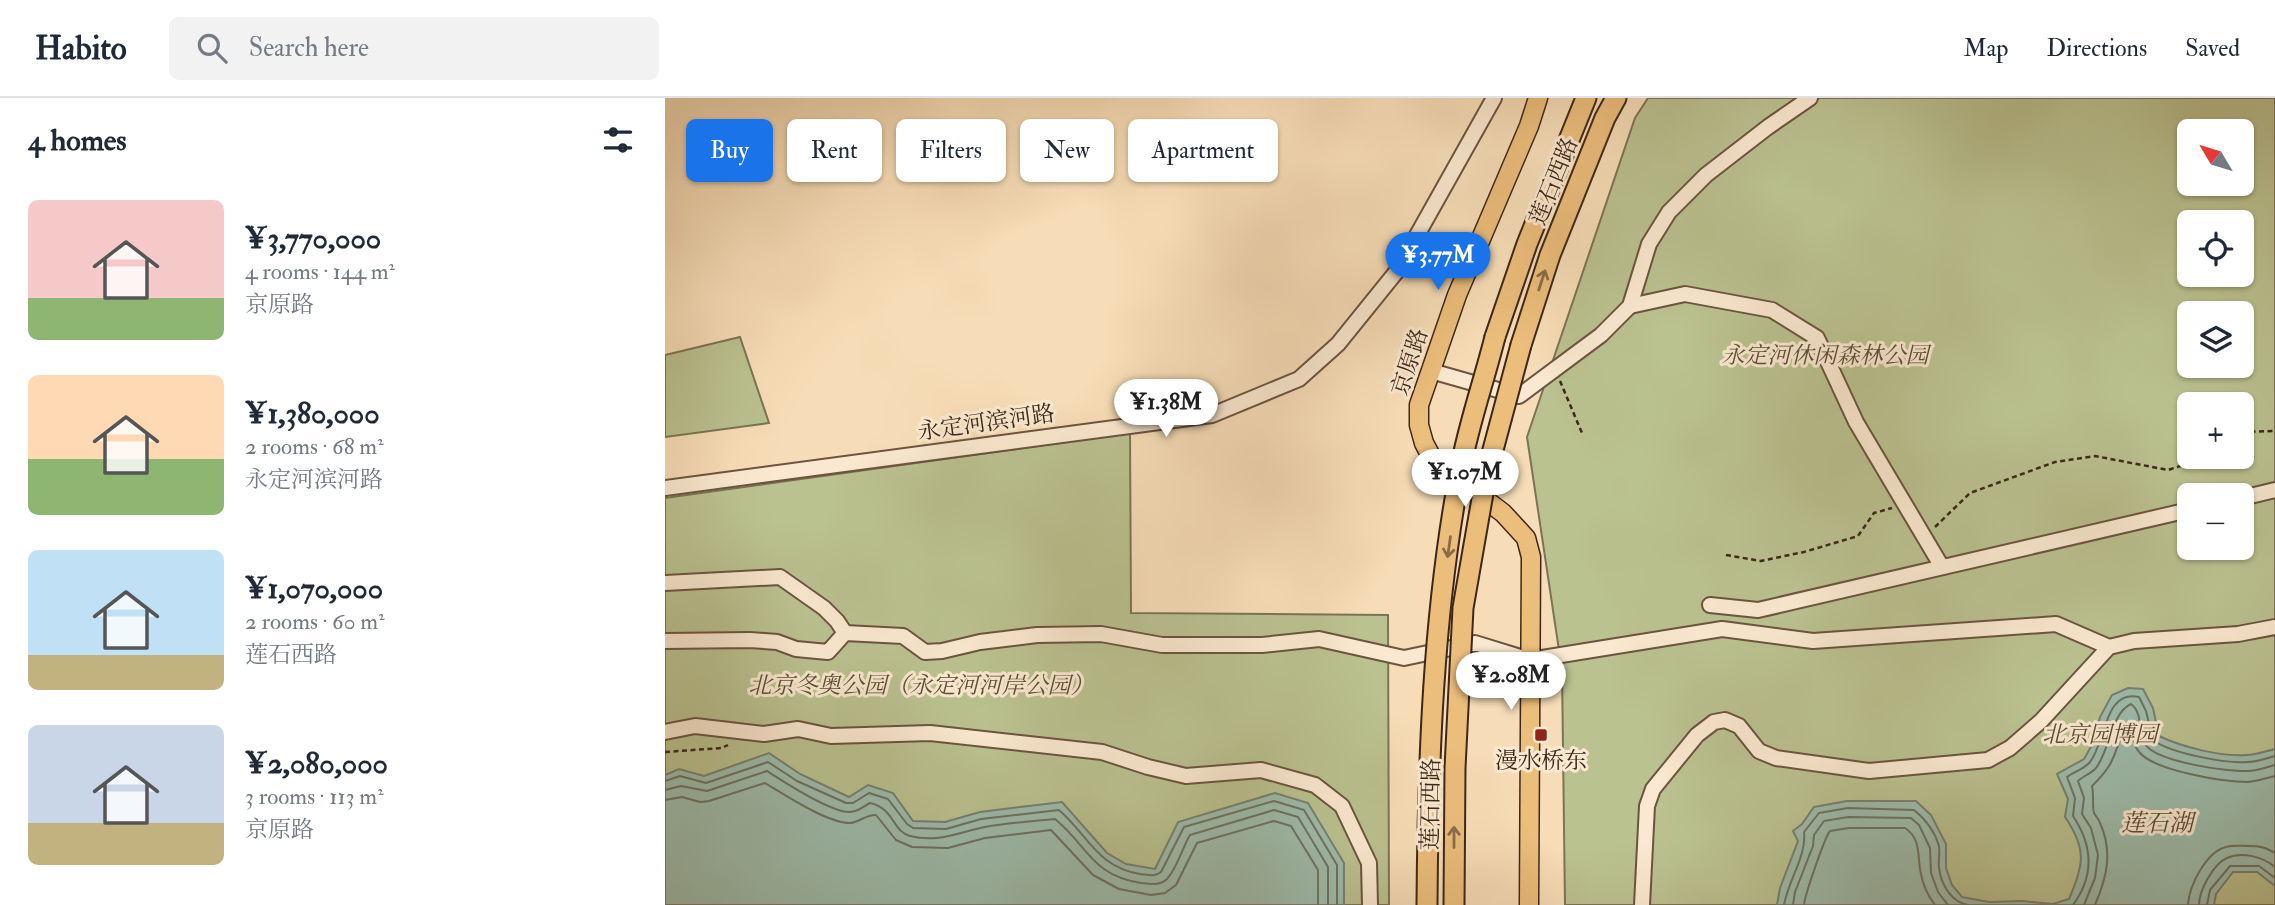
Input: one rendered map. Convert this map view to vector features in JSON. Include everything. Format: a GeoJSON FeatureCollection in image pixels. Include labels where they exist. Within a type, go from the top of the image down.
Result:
{"type":"FeatureCollection","features":[{"type":"Feature","properties":{"kind":"highway","name":"莲石西路"},"geometry":{"type":"LineString","coordinates":[[1427,905],[1428,769],[1440,609],[1460,469],[1495,337],[1527,244],[1586,98]]}},
{"type":"Feature","properties":{"kind":"highway","name":"莲石西路"},"geometry":{"type":"LineString","coordinates":[[1454,905],[1455,768],[1463,608],[1486,476],[1521,345],[1550,255],[1605,118],[1616,98]]}},
{"type":"Feature","properties":{"kind":"main road","name":"京原路"},"geometry":{"type":"LineString","coordinates":[[1529,905],[1531,557],[1526,538],[1503,513],[1433,460],[1419,425],[1419,405],[1457,295],[1529,126],[1538,98]]}},
{"type":"Feature","properties":{"kind":"street","name":"永定河滨河路"},"geometry":{"type":"LineString","coordinates":[[665,488],[1212,415],[1299,379],[1338,344],[1397,271],[1493,98]]}},
{"type":"Feature","properties":{"kind":"street"},"geometry":{"type":"LineString","coordinates":[[1431,371],[1519,396],[1601,335],[1630,306],[1649,244],[1669,212],[1706,175],[1810,98]]}},
{"type":"Feature","properties":{"kind":"street"},"geometry":{"type":"LineString","coordinates":[[1630,306],[1685,294],[1772,310],[1817,338],[1856,422],[1943,567]]}},
{"type":"Feature","properties":{"kind":"street"},"geometry":{"type":"LineString","coordinates":[[2254,495],[2275,490]]}},
{"type":"Feature","properties":{"kind":"street"},"geometry":{"type":"LineString","coordinates":[[1710,605],[1758,610],[2177,513]]}},
{"type":"Feature","properties":{"kind":"street"},"geometry":{"type":"LineString","coordinates":[[665,583],[779,578],[824,608],[845,633]]}},
{"type":"Feature","properties":{"kind":"street"},"geometry":{"type":"LineString","coordinates":[[845,633],[903,636],[925,652],[1037,635],[1101,634],[1162,645],[1262,645],[1319,639],[1403,658],[1475,643],[1530,660],[1723,629],[1813,641],[2056,624],[2109,648]]}},
{"type":"Feature","properties":{"kind":"street"},"geometry":{"type":"LineString","coordinates":[[1642,905],[1647,806],[1653,789],[1697,735],[1714,722],[1725,720],[1739,726],[1759,751],[1776,758],[1869,771],[1988,760],[2010,748],[2041,721],[2109,648],[2134,640],[2238,634],[2275,627]]}},
{"type":"Feature","properties":{"kind":"street"},"geometry":{"type":"LineString","coordinates":[[665,641],[750,640],[777,642],[796,649],[828,652],[845,633]]}},
{"type":"Feature","properties":{"kind":"street"},"geometry":{"type":"LineString","coordinates":[[665,732],[695,726],[764,734],[798,729],[831,736],[930,733],[1102,752],[1186,776],[1261,769],[1315,785],[1342,806],[1369,863],[1370,905]]}},
{"type":"Feature","properties":{"kind":"path"},"geometry":{"type":"LineString","coordinates":[[1555,369],[1582,433]]}},
{"type":"Feature","properties":{"kind":"path"},"geometry":{"type":"LineString","coordinates":[[2254,431],[2275,430]]}},
{"type":"Feature","properties":{"kind":"path"},"geometry":{"type":"LineString","coordinates":[[1925,537],[1970,493],[2055,462],[2095,456],[2168,470],[2177,467]]}},
{"type":"Feature","properties":{"kind":"path"},"geometry":{"type":"LineString","coordinates":[[1725,555],[1761,561],[1804,552],[1858,537],[1874,513],[1906,505]]}},
{"type":"Feature","properties":{"kind":"path"},"geometry":{"type":"LineString","coordinates":[[665,752],[722,748],[753,733]]}},
{"type":"Feature","properties":{"kind":"green space"},"geometry":{"type":"Polygon","coordinates":[[[1648,98],[2275,98],[2275,905],[1565,905],[1562,670],[1527,437],[1635,118],[1648,98]]]}},
{"type":"Feature","properties":{"kind":"green space"},"geometry":{"type":"Polygon","coordinates":[[[740,337],[769,423],[665,437],[665,355],[740,337]]]}},
{"type":"Feature","properties":{"kind":"green space","name":"北京冬奥公园（永定河河岸公园）"},"geometry":{"type":"Polygon","coordinates":[[[1130,433],[1131,613],[1388,615],[1389,905],[665,905],[665,498],[1130,433]]]}},
{"type":"Feature","properties":{"kind":"water","name":"莲石湖"},"geometry":{"type":"Polygon","coordinates":[[[2128,688],[2143,689],[2153,708],[2159,736],[2168,740],[2202,750],[2237,755],[2275,749],[2275,886],[2257,872],[2233,872],[2216,894],[2214,905],[1777,905],[1780,888],[1798,841],[1793,831],[1802,824],[1814,807],[1847,801],[1916,801],[1931,815],[1946,844],[1946,868],[1952,885],[1962,897],[1989,902],[2053,904],[2069,899],[2078,876],[2081,857],[2077,839],[2065,817],[2068,799],[2057,774],[2084,759],[2093,743],[2100,717],[2112,695],[2128,688]]]}},
{"type":"Feature","properties":{"kind":"water"},"geometry":{"type":"Polygon","coordinates":[[[769,753],[800,774],[849,797],[868,785],[893,793],[913,821],[945,822],[980,812],[1062,802],[1107,853],[1126,864],[1155,869],[1178,822],[1275,793],[1308,803],[1344,863],[1344,905],[665,905],[665,775],[679,769],[704,776],[769,753]]]}},
{"type":"Feature","properties":{"kind":"place","name":"漫水桥东"},"geometry":{"type":"Point","coordinates":[1541,735]}},
{"type":"Feature","properties":{"kind":"park label","name":"永定河休闲森林公园"},"geometry":{"type":"Point","coordinates":[1825,355]}},
{"type":"Feature","properties":{"kind":"park label","name":"北京园博园"},"geometry":{"type":"Point","coordinates":[2100,734]}}]}
